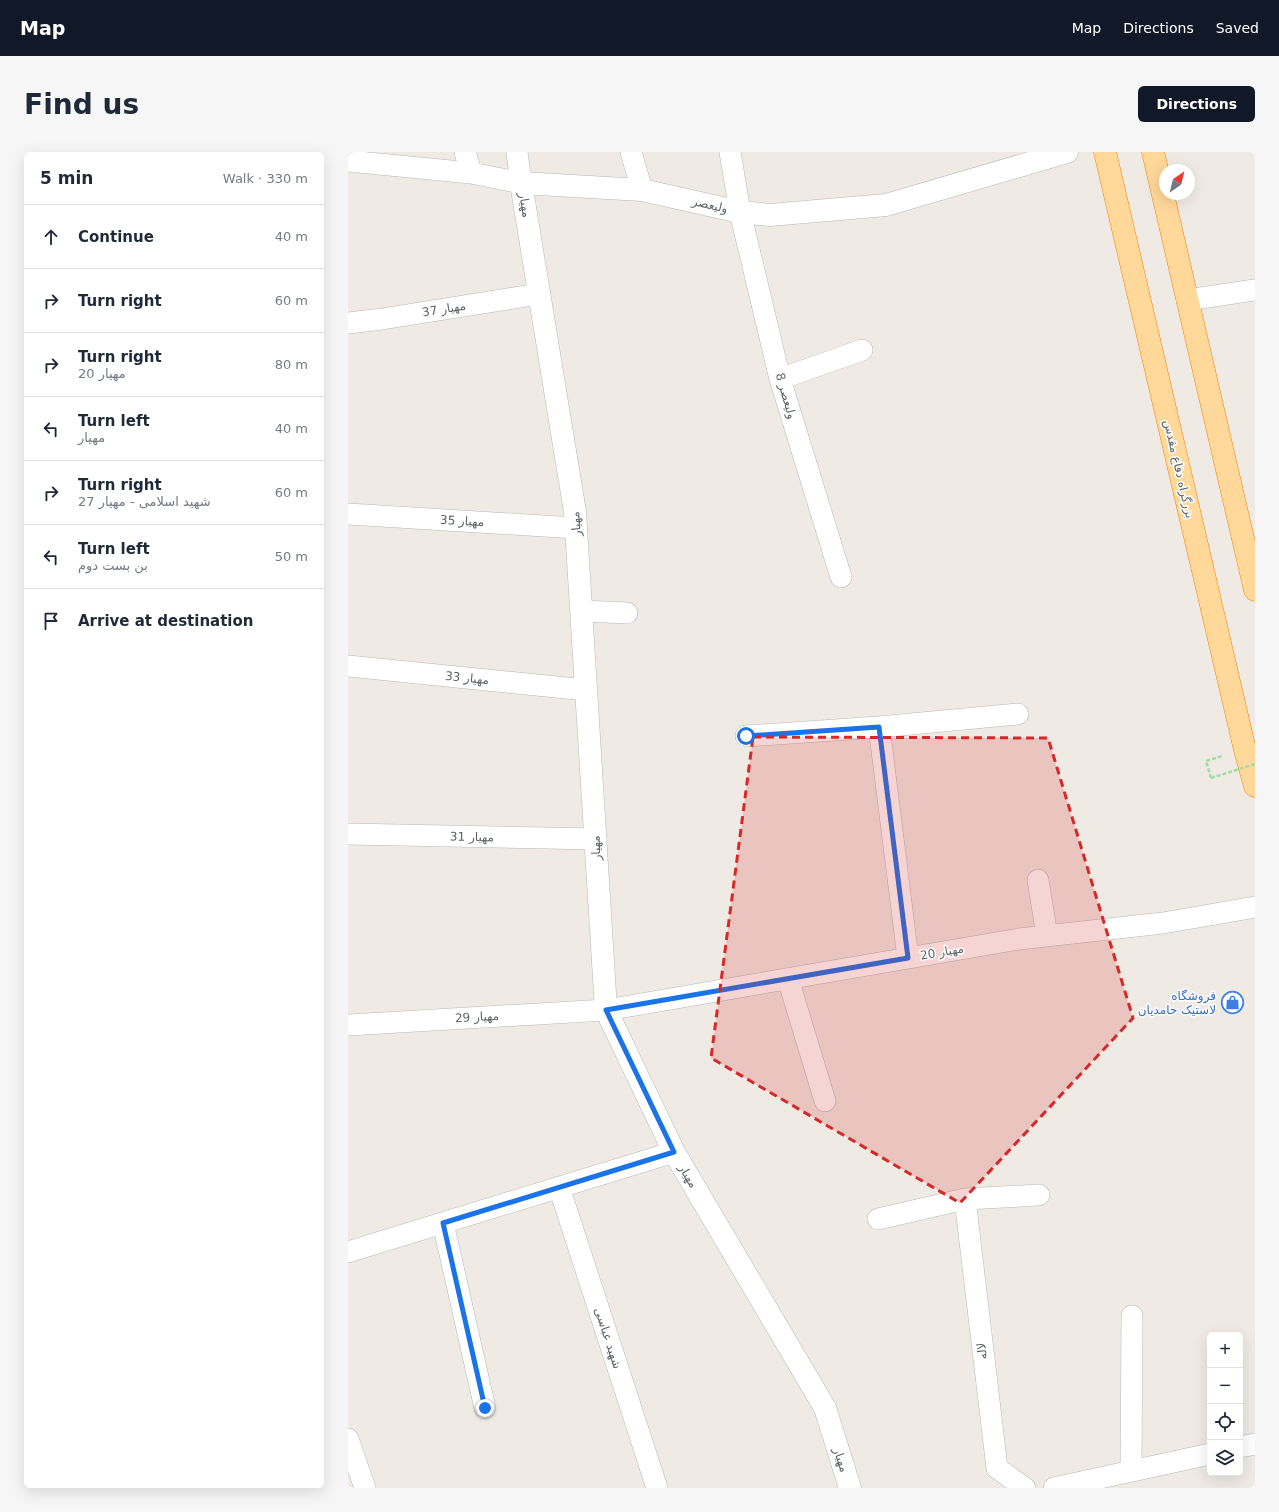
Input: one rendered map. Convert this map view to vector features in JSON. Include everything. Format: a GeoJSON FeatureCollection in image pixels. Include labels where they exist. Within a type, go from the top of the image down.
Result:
{"type":"FeatureCollection","features":[{"type":"Feature","properties":{"kind":"highway"},"geometry":{"type":"LineString","coordinates":[[1153,152],[1255,590]]}},
{"type":"Feature","properties":{"kind":"highway","name":"بزرگراه دفاع مقدس"},"geometry":{"type":"LineString","coordinates":[[1104,153],[1245,750],[1255,786]]}},
{"type":"Feature","properties":{"kind":"street"},"geometry":{"type":"LineString","coordinates":[[465,152],[471,173]]}},
{"type":"Feature","properties":{"kind":"street","name":"مهیار"},"geometry":{"type":"LineString","coordinates":[[517,152],[575,512],[606,1010],[674,1152],[825,1408],[850,1488]]}},
{"type":"Feature","properties":{"kind":"street"},"geometry":{"type":"LineString","coordinates":[[631,152],[642,190]]}},
{"type":"Feature","properties":{"kind":"street","name":"ولیعصر 8"},"geometry":{"type":"LineString","coordinates":[[730,152],[740,212],[780,380],[841,578]]}},
{"type":"Feature","properties":{"kind":"street","name":"ولیعصر"},"geometry":{"type":"LineString","coordinates":[[348,161],[471,173],[521,183],[642,190],[740,212],[770,215],[886,205],[1067,152]]}},
{"type":"Feature","properties":{"kind":"street"},"geometry":{"type":"LineString","coordinates":[[1187,300],[1255,290]]}},
{"type":"Feature","properties":{"kind":"street","name":"مهیار 37"},"geometry":{"type":"LineString","coordinates":[[348,323],[539,294]]}},
{"type":"Feature","properties":{"kind":"street"},"geometry":{"type":"LineString","coordinates":[[780,380],[862,350]]}},
{"type":"Feature","properties":{"kind":"street","name":"مهیار 35"},"geometry":{"type":"LineString","coordinates":[[348,514],[576,528]]}},
{"type":"Feature","properties":{"kind":"street"},"geometry":{"type":"LineString","coordinates":[[582,611],[627,613]]}},
{"type":"Feature","properties":{"kind":"street","name":"مهیار 33"},"geometry":{"type":"LineString","coordinates":[[348,666],[586,690]]}},
{"type":"Feature","properties":{"kind":"street"},"geometry":{"type":"LineString","coordinates":[[746,736],[879,727],[1018,714]]}},
{"type":"Feature","properties":{"kind":"street"},"geometry":{"type":"LineString","coordinates":[[879,727],[908,958]]}},
{"type":"Feature","properties":{"kind":"street","name":"مهیار 31"},"geometry":{"type":"LineString","coordinates":[[348,834],[596,839]]}},
{"type":"Feature","properties":{"kind":"street"},"geometry":{"type":"LineString","coordinates":[[1038,880],[1048,936]]}},
{"type":"Feature","properties":{"kind":"street","name":"مهیار 20"},"geometry":{"type":"LineString","coordinates":[[606,1010],[1019,939],[1163,923],[1255,907]]}},
{"type":"Feature","properties":{"kind":"street"},"geometry":{"type":"LineString","coordinates":[[788,979],[825,1101]]}},
{"type":"Feature","properties":{"kind":"street","name":"مهیار 29"},"geometry":{"type":"LineString","coordinates":[[348,1024],[606,1010]]}},
{"type":"Feature","properties":{"kind":"street"},"geometry":{"type":"LineString","coordinates":[[348,1252],[674,1152]]}},
{"type":"Feature","properties":{"kind":"street","name":"شهید عباسی"},"geometry":{"type":"LineString","coordinates":[[559,1187],[657,1488]]}},
{"type":"Feature","properties":{"kind":"street"},"geometry":{"type":"LineString","coordinates":[[878,1219],[965,1199],[1039,1195]]}},
{"type":"Feature","properties":{"kind":"street","name":"لاله"},"geometry":{"type":"LineString","coordinates":[[965,1199],[997,1468],[1026,1488]]}},
{"type":"Feature","properties":{"kind":"street"},"geometry":{"type":"LineString","coordinates":[[443,1223],[485,1408]]}},
{"type":"Feature","properties":{"kind":"street"},"geometry":{"type":"LineString","coordinates":[[1131,1471],[1132,1316]]}},
{"type":"Feature","properties":{"kind":"street"},"geometry":{"type":"LineString","coordinates":[[348,1439],[365,1488]]}},
{"type":"Feature","properties":{"kind":"street"},"geometry":{"type":"LineString","coordinates":[[1243,1446],[1255,1444]]}},
{"type":"Feature","properties":{"kind":"street"},"geometry":{"type":"LineString","coordinates":[[1054,1488],[1207,1455]]}},
{"type":"Feature","properties":{"kind":"path"},"geometry":{"type":"LineString","coordinates":[[1206,761],[1211,778],[1255,764]]}},
{"type":"Feature","properties":{"kind":"highlighted area"},"geometry":{"type":"Polygon","coordinates":[[[753,737],[1048,738],[1133,1018],[960,1203],[711,1058],[753,737]]]}},
{"type":"Feature","properties":{"kind":"place","name":"فروشگاه لاستیک حامدیان"},"geometry":{"type":"Point","coordinates":[1232,1003]}},
{"type":"Feature","properties":{"kind":"route"},"geometry":{"type":"LineString","coordinates":[[485,1408],[443,1223],[674,1152],[606,1010],[908,958],[879,727],[746,736]]}}]}
